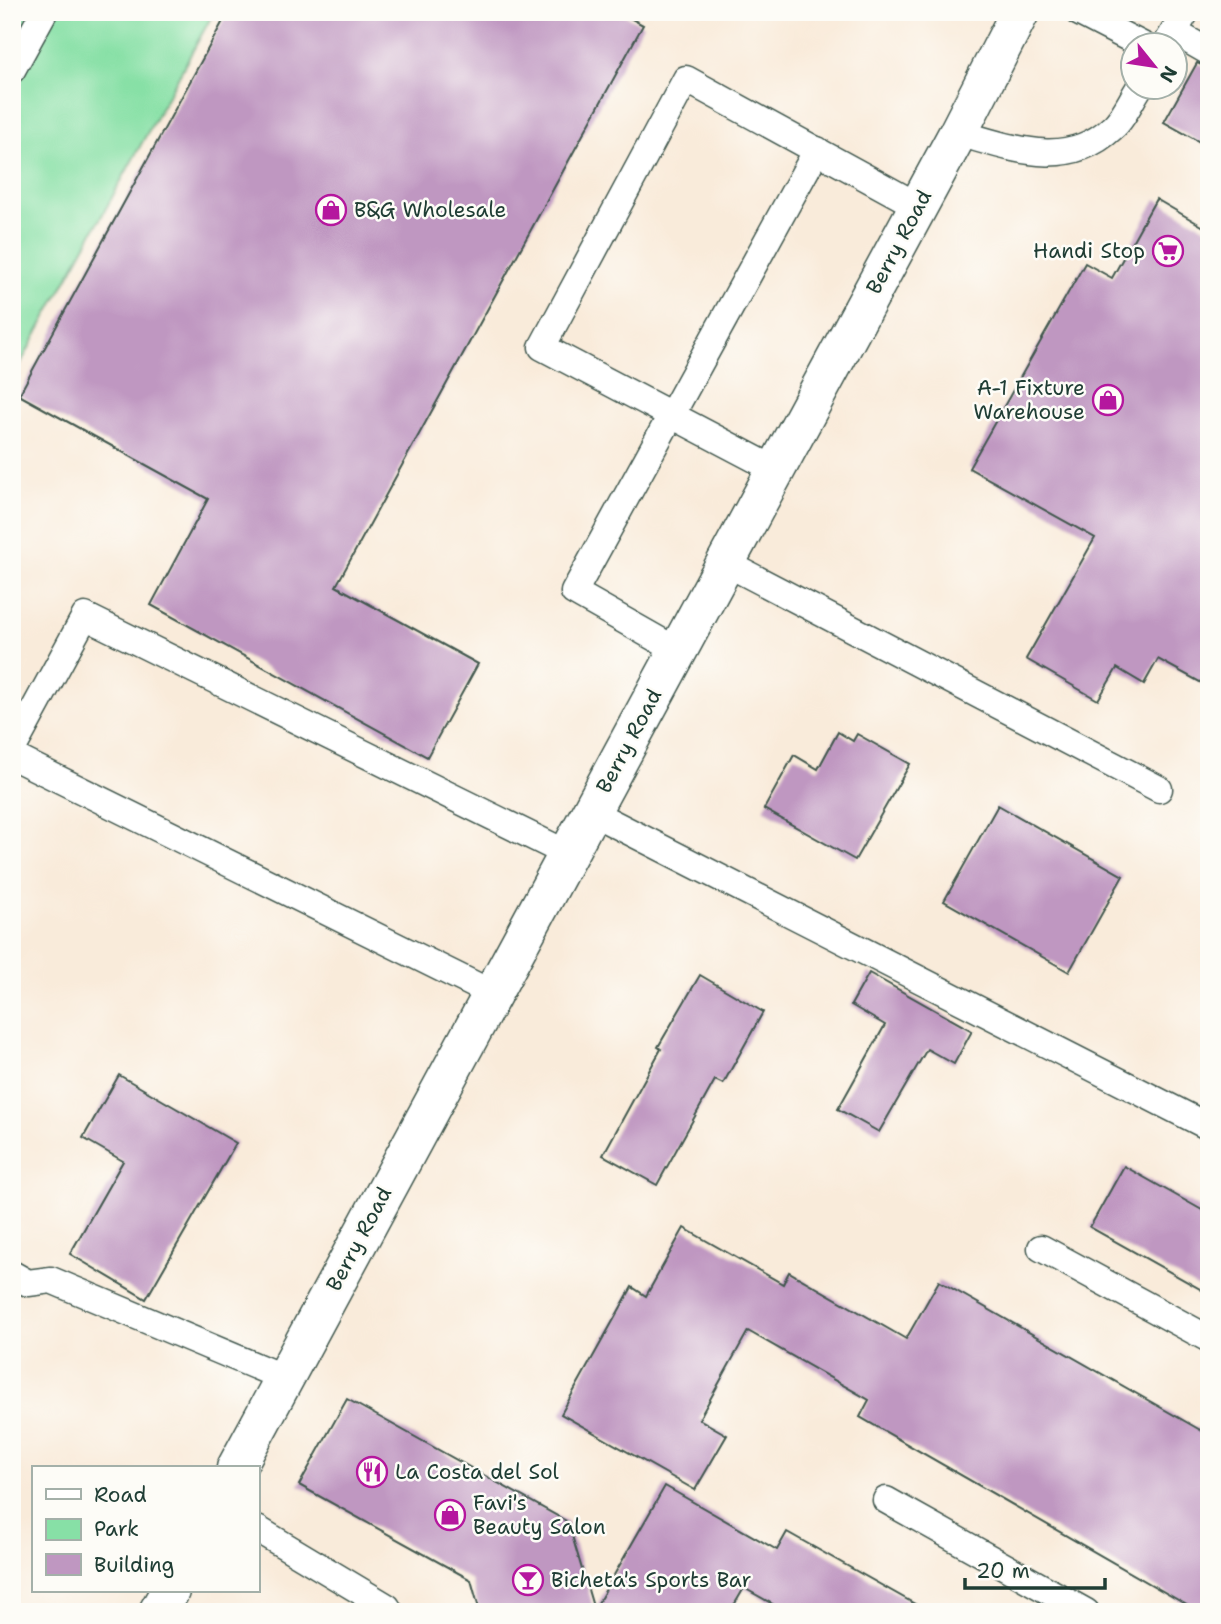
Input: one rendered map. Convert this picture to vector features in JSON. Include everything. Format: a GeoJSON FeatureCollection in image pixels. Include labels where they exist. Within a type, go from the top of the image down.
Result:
{"type":"FeatureCollection","features":[{"type":"Feature","properties":{"kind":"street","name":"Berry Road"},"geometry":{"type":"LineString","coordinates":[[237,1466],[958,133],[1020,12]]}},
{"type":"Feature","properties":{"kind":"street"},"geometry":{"type":"LineString","coordinates":[[158,1612],[169,1592]]}},
{"type":"Feature","properties":{"kind":"lane"},"geometry":{"type":"LineString","coordinates":[[12,70],[44,12]]}},
{"type":"Feature","properties":{"kind":"lane"},"geometry":{"type":"LineString","coordinates":[[1078,12],[1120,34]]}},
{"type":"Feature","properties":{"kind":"lane"},"geometry":{"type":"LineString","coordinates":[[1175,30],[1209,52]]}},
{"type":"Feature","properties":{"kind":"lane"},"geometry":{"type":"LineString","coordinates":[[776,470],[542,347],[686,79],[918,206]]}},
{"type":"Feature","properties":{"kind":"lane"},"geometry":{"type":"LineString","coordinates":[[958,133],[1034,154],[1078,149],[1113,128],[1130,102]]}},
{"type":"Feature","properties":{"kind":"lane"},"geometry":{"type":"LineString","coordinates":[[678,651],[574,593],[817,150]]}},
{"type":"Feature","properties":{"kind":"lane"},"geometry":{"type":"LineString","coordinates":[[726,563],[1159,789]]}},
{"type":"Feature","properties":{"kind":"lane"},"geometry":{"type":"LineString","coordinates":[[12,750],[85,616],[568,855]]}},
{"type":"Feature","properties":{"kind":"lane"},"geometry":{"type":"LineString","coordinates":[[12,755],[491,993]]}},
{"type":"Feature","properties":{"kind":"lane"},"geometry":{"type":"LineString","coordinates":[[591,812],[1209,1127]]}},
{"type":"Feature","properties":{"kind":"lane"},"geometry":{"type":"LineString","coordinates":[[1041,1248],[1209,1339]]}},
{"type":"Feature","properties":{"kind":"lane"},"geometry":{"type":"LineString","coordinates":[[12,1274],[28,1283],[51,1280],[284,1378]]}},
{"type":"Feature","properties":{"kind":"lane"},"geometry":{"type":"LineString","coordinates":[[886,1500],[1086,1612]]}},
{"type":"Feature","properties":{"kind":"lane"},"geometry":{"type":"LineString","coordinates":[[259,1530],[387,1607],[390,1612]]}},
{"type":"Feature","properties":{"kind":"green space"},"geometry":{"type":"Polygon","coordinates":[[[12,12],[214,12],[12,379],[12,12]]]}},
{"type":"Feature","properties":{"kind":"building","name":"B&G Wholesale"},"geometry":{"type":"Polygon","coordinates":[[[228,12],[619,12],[643,25],[336,586],[478,664],[427,757],[151,605],[208,499],[19,395],[228,12]]]}},
{"type":"Feature","properties":{"kind":"building"},"geometry":{"type":"Polygon","coordinates":[[[1197,63],[1209,68],[1209,147],[1164,122],[1175,102],[1190,102],[1190,76],[1197,63]]]}},
{"type":"Feature","properties":{"kind":"building","name":"A-1 Fixture Warehouse"},"geometry":{"type":"Polygon","coordinates":[[[1156,199],[1209,230],[1209,687],[1158,659],[1144,684],[1117,668],[1098,700],[1026,659],[1095,538],[969,468],[1085,263],[1112,278],[1156,199]]]}},
{"type":"Feature","properties":{"kind":"building"},"geometry":{"type":"Polygon","coordinates":[[[838,732],[853,741],[857,734],[910,764],[855,860],[764,809],[794,755],[818,769],[838,732]]]}},
{"type":"Feature","properties":{"kind":"building"},"geometry":{"type":"Polygon","coordinates":[[[998,805],[1123,876],[1069,972],[944,901],[998,805]]]}},
{"type":"Feature","properties":{"kind":"building"},"geometry":{"type":"Polygon","coordinates":[[[869,973],[972,1031],[954,1064],[927,1049],[879,1132],[838,1109],[885,1025],[851,1005],[869,973]]]}},
{"type":"Feature","properties":{"kind":"building"},"geometry":{"type":"Polygon","coordinates":[[[700,975],[763,1012],[723,1084],[715,1080],[657,1185],[603,1155],[661,1049],[658,1047],[700,975]]]}},
{"type":"Feature","properties":{"kind":"building"},"geometry":{"type":"Polygon","coordinates":[[[119,1075],[236,1143],[146,1299],[70,1254],[123,1161],[83,1138],[119,1075]]]}},
{"type":"Feature","properties":{"kind":"building"},"geometry":{"type":"Polygon","coordinates":[[[1124,1166],[1209,1214],[1209,1294],[1090,1227],[1124,1166]]]}},
{"type":"Feature","properties":{"kind":"building"},"geometry":{"type":"Polygon","coordinates":[[[684,1228],[783,1284],[789,1272],[906,1339],[939,1281],[1209,1435],[1209,1612],[1199,1612],[860,1417],[869,1400],[748,1331],[699,1419],[727,1435],[695,1490],[561,1414],[632,1287],[646,1296],[684,1228]]]}},
{"type":"Feature","properties":{"kind":"building"},"geometry":{"type":"Polygon","coordinates":[[[347,1399],[568,1522],[594,1610],[665,1486],[777,1550],[787,1532],[929,1612],[787,1612],[744,1588],[730,1612],[480,1612],[471,1580],[299,1485],[347,1399]]]}},
{"type":"Feature","properties":{"kind":"place","name":"B&G Wholesale"},"geometry":{"type":"Point","coordinates":[331,210]}},
{"type":"Feature","properties":{"kind":"place","name":"Handi Stop"},"geometry":{"type":"Point","coordinates":[1168,251]}},
{"type":"Feature","properties":{"kind":"place","name":"A-1 Fixture Warehouse"},"geometry":{"type":"Point","coordinates":[1108,400]}},
{"type":"Feature","properties":{"kind":"place","name":"La Costa del Sol"},"geometry":{"type":"Point","coordinates":[372,1472]}},
{"type":"Feature","properties":{"kind":"place","name":"Favi's Beauty Salon"},"geometry":{"type":"Point","coordinates":[450,1515]}},
{"type":"Feature","properties":{"kind":"place","name":"Bicheta's Sports Bar"},"geometry":{"type":"Point","coordinates":[528,1580]}}]}
